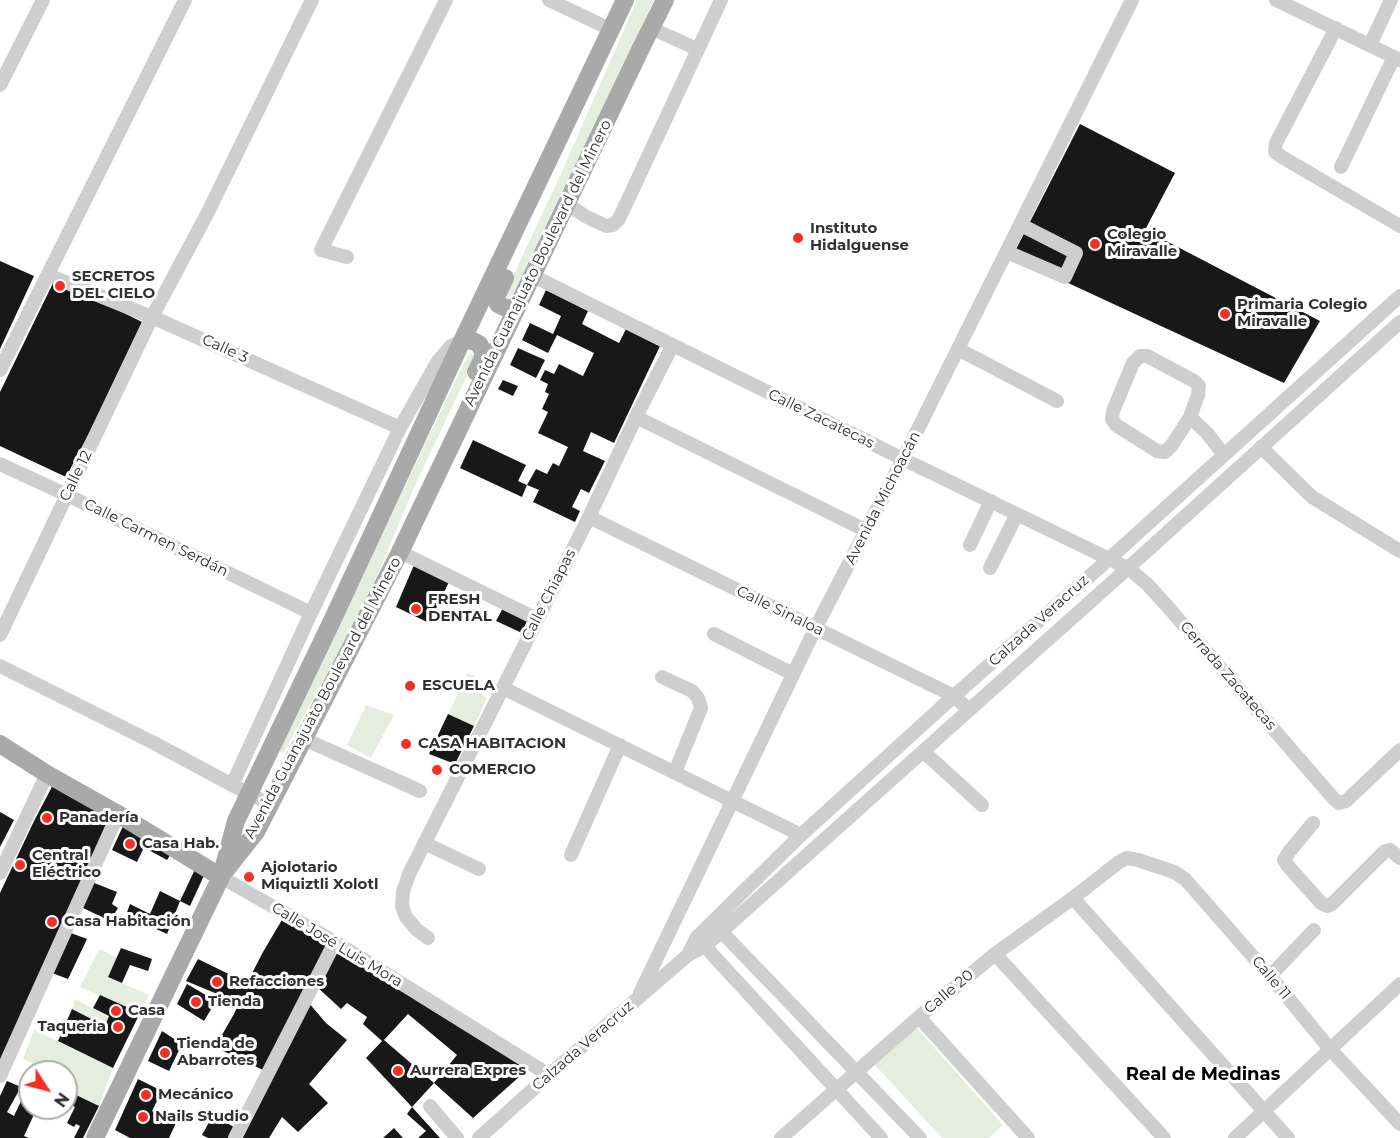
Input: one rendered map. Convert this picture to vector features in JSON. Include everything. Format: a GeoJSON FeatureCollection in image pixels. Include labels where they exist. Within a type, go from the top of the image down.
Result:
{"type":"FeatureCollection","features":[{"type":"Feature","properties":{"kind":"main road","name":"Avenida Guanajuato Boulevard del Minero"},"geometry":{"type":"LineString","coordinates":[[221,877],[236,820],[625,0]]}},
{"type":"Feature","properties":{"kind":"main road","name":"Avenida Guanajuato Boulevard del Minero"},"geometry":{"type":"LineString","coordinates":[[221,877],[256,832],[400,552],[665,0]]}},
{"type":"Feature","properties":{"kind":"main road"},"geometry":{"type":"LineString","coordinates":[[521,300],[508,309],[498,304],[496,297],[543,198],[573,110]]}},
{"type":"Feature","properties":{"kind":"main road"},"geometry":{"type":"LineString","coordinates":[[411,529],[427,474],[483,358],[483,351],[479,344],[471,339],[462,341]]}},
{"type":"Feature","properties":{"kind":"main road","name":"Calle José Luis Mora"},"geometry":{"type":"LineString","coordinates":[[0,744],[221,877]]}},
{"type":"Feature","properties":{"kind":"main road"},"geometry":{"type":"LineString","coordinates":[[95,1138],[221,877]]}},
{"type":"Feature","properties":{"kind":"street"},"geometry":{"type":"LineString","coordinates":[[0,85],[44,0]]}},
{"type":"Feature","properties":{"kind":"street"},"geometry":{"type":"LineString","coordinates":[[0,370],[185,0]]}},
{"type":"Feature","properties":{"kind":"street","name":"Calle 12"},"geometry":{"type":"LineString","coordinates":[[0,636],[152,317],[207,214],[312,0]]}},
{"type":"Feature","properties":{"kind":"street"},"geometry":{"type":"LineString","coordinates":[[347,257],[321,250],[446,0]]}},
{"type":"Feature","properties":{"kind":"street"},"geometry":{"type":"LineString","coordinates":[[549,0],[610,29]]}},
{"type":"Feature","properties":{"kind":"street"},"geometry":{"type":"LineString","coordinates":[[567,204],[606,226],[613,225],[620,219],[721,0]]}},
{"type":"Feature","properties":{"kind":"street","name":"Avenida Michoacán"},"geometry":{"type":"LineString","coordinates":[[638,998],[815,629],[1021,225],[1132,0]]}},
{"type":"Feature","properties":{"kind":"street"},"geometry":{"type":"LineString","coordinates":[[1276,0],[1397,58],[1341,166]]}},
{"type":"Feature","properties":{"kind":"street"},"geometry":{"type":"LineString","coordinates":[[1370,45],[1391,0]]}},
{"type":"Feature","properties":{"kind":"street"},"geometry":{"type":"LineString","coordinates":[[651,28],[697,49]]}},
{"type":"Feature","properties":{"kind":"street"},"geometry":{"type":"LineString","coordinates":[[1336,28],[1276,142],[1275,152],[1400,226]]}},
{"type":"Feature","properties":{"kind":"street"},"geometry":{"type":"LineString","coordinates":[[1007,252],[1065,277],[1076,253],[1021,225]]}},
{"type":"Feature","properties":{"kind":"street","name":"Calle 3"},"geometry":{"type":"LineString","coordinates":[[48,275],[152,317],[400,428]]}},
{"type":"Feature","properties":{"kind":"street","name":"Calle Zacatecas"},"geometry":{"type":"LineString","coordinates":[[533,276],[1109,559]]}},
{"type":"Feature","properties":{"kind":"street","name":"Calzada Veracruz"},"geometry":{"type":"LineString","coordinates":[[717,927],[801,836],[1400,296]]}},
{"type":"Feature","properties":{"kind":"street","name":"Calzada Veracruz"},"geometry":{"type":"LineString","coordinates":[[479,1138],[717,927],[923,751],[1345,371],[1397,328]]}},
{"type":"Feature","properties":{"kind":"street"},"geometry":{"type":"LineString","coordinates":[[232,785],[400,428],[438,361],[451,346],[462,341]]}},
{"type":"Feature","properties":{"kind":"street","name":"Calle Chiapas"},"geometry":{"type":"LineString","coordinates":[[428,938],[406,917],[402,906],[403,892],[409,874],[672,346]]}},
{"type":"Feature","properties":{"kind":"street"},"geometry":{"type":"LineString","coordinates":[[958,349],[1057,401]]}},
{"type":"Feature","properties":{"kind":"street"},"geometry":{"type":"LineString","coordinates":[[1336,355],[1345,371]]}},
{"type":"Feature","properties":{"kind":"street"},"geometry":{"type":"LineString","coordinates":[[1140,356],[1147,356],[1194,381],[1199,386],[1190,417],[1166,452],[1157,451],[1116,425],[1112,419],[1113,411],[1133,363],[1140,356]]}},
{"type":"Feature","properties":{"kind":"street"},"geometry":{"type":"LineString","coordinates":[[1300,387],[1311,402]]}},
{"type":"Feature","properties":{"kind":"street"},"geometry":{"type":"LineString","coordinates":[[636,417],[865,530]]}},
{"type":"Feature","properties":{"kind":"street"},"geometry":{"type":"LineString","coordinates":[[1190,417],[1207,433],[1224,455]]}},
{"type":"Feature","properties":{"kind":"street"},"geometry":{"type":"LineString","coordinates":[[1261,447],[1312,497],[1400,551]]}},
{"type":"Feature","properties":{"kind":"street","name":"Calle Carmen Serdán"},"geometry":{"type":"LineString","coordinates":[[0,464],[311,613]]}},
{"type":"Feature","properties":{"kind":"street"},"geometry":{"type":"LineString","coordinates":[[970,545],[991,501]]}},
{"type":"Feature","properties":{"kind":"street"},"geometry":{"type":"LineString","coordinates":[[990,568],[1017,514]]}},
{"type":"Feature","properties":{"kind":"street","name":"Calle Sinaloa"},"geometry":{"type":"LineString","coordinates":[[589,516],[954,696],[969,710]]}},
{"type":"Feature","properties":{"kind":"street"},"geometry":{"type":"LineString","coordinates":[[400,552],[537,618]]}},
{"type":"Feature","properties":{"kind":"street","name":"Cerrada Zacatecas"},"geometry":{"type":"LineString","coordinates":[[1109,559],[1128,567],[1154,591],[1339,803],[1346,801],[1400,750]]}},
{"type":"Feature","properties":{"kind":"street"},"geometry":{"type":"LineString","coordinates":[[714,634],[793,674]]}},
{"type":"Feature","properties":{"kind":"street"},"geometry":{"type":"LineString","coordinates":[[0,666],[271,804]]}},
{"type":"Feature","properties":{"kind":"street"},"geometry":{"type":"LineString","coordinates":[[662,676],[692,691],[698,698],[701,708],[675,772]]}},
{"type":"Feature","properties":{"kind":"street"},"geometry":{"type":"LineString","coordinates":[[503,688],[801,836]]}},
{"type":"Feature","properties":{"kind":"street"},"geometry":{"type":"LineString","coordinates":[[304,739],[420,791]]}},
{"type":"Feature","properties":{"kind":"street"},"geometry":{"type":"LineString","coordinates":[[571,855],[620,745]]}},
{"type":"Feature","properties":{"kind":"street"},"geometry":{"type":"LineString","coordinates":[[923,751],[982,805]]}},
{"type":"Feature","properties":{"kind":"street"},"geometry":{"type":"LineString","coordinates":[[0,873],[47,774]]}},
{"type":"Feature","properties":{"kind":"street"},"geometry":{"type":"LineString","coordinates":[[0,1076],[118,814]]}},
{"type":"Feature","properties":{"kind":"street"},"geometry":{"type":"LineString","coordinates":[[1313,823],[1284,860],[1321,903],[1327,906],[1332,904],[1384,852],[1395,854]]}},
{"type":"Feature","properties":{"kind":"street"},"geometry":{"type":"LineString","coordinates":[[424,843],[479,869]]}},
{"type":"Feature","properties":{"kind":"street","name":"Calle 20"},"geometry":{"type":"LineString","coordinates":[[782,1138],[919,1017],[995,954],[1126,858]]}},
{"type":"Feature","properties":{"kind":"street","name":"Calle 11"},"geometry":{"type":"LineString","coordinates":[[1126,858],[1165,869],[1185,879],[1330,1049],[1400,1124]]}},
{"type":"Feature","properties":{"kind":"street","name":"Calle José Luis Mora"},"geometry":{"type":"LineString","coordinates":[[221,877],[335,942],[549,1075]]}},
{"type":"Feature","properties":{"kind":"street"},"geometry":{"type":"LineString","coordinates":[[1073,898],[1288,1138]]}},
{"type":"Feature","properties":{"kind":"street"},"geometry":{"type":"LineString","coordinates":[[717,927],[920,1138]]}},
{"type":"Feature","properties":{"kind":"street"},"geometry":{"type":"LineString","coordinates":[[1270,976],[1314,930]]}},
{"type":"Feature","properties":{"kind":"street"},"geometry":{"type":"LineString","coordinates":[[701,941],[881,1138]]}},
{"type":"Feature","properties":{"kind":"street"},"geometry":{"type":"LineString","coordinates":[[235,1138],[335,942]]}},
{"type":"Feature","properties":{"kind":"street"},"geometry":{"type":"LineString","coordinates":[[995,954],[1164,1138]]}},
{"type":"Feature","properties":{"kind":"street"},"geometry":{"type":"LineString","coordinates":[[1235,1138],[1400,984]]}},
{"type":"Feature","properties":{"kind":"street"},"geometry":{"type":"LineString","coordinates":[[919,1017],[1028,1138]]}},
{"type":"Feature","properties":{"kind":"street"},"geometry":{"type":"LineString","coordinates":[[430,1106],[457,1138]]}},
{"type":"Feature","properties":{"kind":"green space"},"geometry":{"type":"Polygon","coordinates":[[[637,0],[654,0],[512,295],[505,296],[560,176],[637,0]]]}},
{"type":"Feature","properties":{"kind":"green space"},"geometry":{"type":"Polygon","coordinates":[[[470,353],[474,356],[469,371],[413,490],[374,583],[345,641],[284,752],[281,753],[279,750],[470,353]]]}},
{"type":"Feature","properties":{"kind":"green space"},"geometry":{"type":"Polygon","coordinates":[[[468,673],[483,681],[479,693],[487,698],[474,726],[448,714],[468,673]]]}},
{"type":"Feature","properties":{"kind":"green space"},"geometry":{"type":"Polygon","coordinates":[[[366,705],[394,715],[371,758],[347,745],[366,705]]]}},
{"type":"Feature","properties":{"kind":"green space"},"geometry":{"type":"Polygon","coordinates":[[[99,949],[117,958],[108,977],[149,995],[140,1013],[80,987],[99,949]]]}},
{"type":"Feature","properties":{"kind":"green space"},"geometry":{"type":"Polygon","coordinates":[[[75,999],[109,1017],[105,1026],[72,1009],[75,999]]]}},
{"type":"Feature","properties":{"kind":"green space"},"geometry":{"type":"Polygon","coordinates":[[[916,1027],[1003,1125],[989,1138],[942,1138],[875,1065],[916,1027]]]}},
{"type":"Feature","properties":{"kind":"green space"},"geometry":{"type":"Polygon","coordinates":[[[34,1030],[113,1068],[99,1106],[78,1096],[78,1060],[23,1059],[34,1030]]]}},
{"type":"Feature","properties":{"kind":"building","name":"Colegio Miravalle"},"geometry":{"type":"Polygon","coordinates":[[[1080,124],[1175,173],[1145,230],[1320,321],[1284,383],[1012,257],[1080,124]]]}},
{"type":"Feature","properties":{"kind":"building"},"geometry":{"type":"Polygon","coordinates":[[[0,261],[34,276],[0,349],[0,261]]]}},
{"type":"Feature","properties":{"kind":"building"},"geometry":{"type":"Polygon","coordinates":[[[54,281],[142,322],[66,477],[0,446],[0,392],[54,281]]]}},
{"type":"Feature","properties":{"kind":"building"},"geometry":{"type":"Polygon","coordinates":[[[546,290],[588,311],[582,324],[619,343],[626,329],[660,346],[614,443],[591,432],[583,451],[605,461],[589,493],[581,489],[572,507],[580,511],[575,522],[533,502],[539,490],[527,485],[536,469],[547,474],[553,463],[559,466],[568,447],[538,433],[548,412],[542,409],[549,394],[545,392],[548,384],[540,380],[545,370],[554,374],[559,364],[583,376],[594,353],[557,335],[548,353],[522,340],[530,323],[553,334],[561,316],[539,305],[546,290]]]}},
{"type":"Feature","properties":{"kind":"building"},"geometry":{"type":"Polygon","coordinates":[[[518,348],[545,360],[536,378],[510,365],[518,348]]]}},
{"type":"Feature","properties":{"kind":"building"},"geometry":{"type":"Polygon","coordinates":[[[503,380],[518,386],[513,396],[498,389],[503,380]]]}},
{"type":"Feature","properties":{"kind":"building"},"geometry":{"type":"Polygon","coordinates":[[[473,440],[526,465],[518,481],[527,485],[522,497],[460,468],[473,440]]]}},
{"type":"Feature","properties":{"kind":"building"},"geometry":{"type":"Polygon","coordinates":[[[414,565],[449,582],[429,623],[396,607],[414,565]]]}},
{"type":"Feature","properties":{"kind":"building"},"geometry":{"type":"Polygon","coordinates":[[[504,606],[528,618],[522,633],[496,621],[504,606]]]}},
{"type":"Feature","properties":{"kind":"building"},"geometry":{"type":"Polygon","coordinates":[[[448,714],[474,726],[455,764],[429,754],[448,714]]]}},
{"type":"Feature","properties":{"kind":"building"},"geometry":{"type":"Polygon","coordinates":[[[55,781],[112,813],[0,1068],[0,893],[55,781]]]}},
{"type":"Feature","properties":{"kind":"building"},"geometry":{"type":"Polygon","coordinates":[[[0,812],[14,820],[0,847],[0,812]]]}},
{"type":"Feature","properties":{"kind":"building","name":"Casa Hab."},"geometry":{"type":"Polygon","coordinates":[[[124,824],[149,837],[137,862],[112,850],[124,824]]]}},
{"type":"Feature","properties":{"kind":"building"},"geometry":{"type":"Polygon","coordinates":[[[149,837],[172,852],[167,860],[145,848],[149,837]]]}},
{"type":"Feature","properties":{"kind":"building"},"geometry":{"type":"Polygon","coordinates":[[[198,863],[207,869],[190,906],[180,901],[198,863]]]}},
{"type":"Feature","properties":{"kind":"building"},"geometry":{"type":"Polygon","coordinates":[[[92,882],[117,892],[112,904],[118,908],[110,921],[81,907],[92,882]]]}},
{"type":"Feature","properties":{"kind":"building"},"geometry":{"type":"Polygon","coordinates":[[[160,891],[180,901],[167,934],[126,915],[130,904],[150,914],[160,891]]]}},
{"type":"Feature","properties":{"kind":"building"},"geometry":{"type":"Polygon","coordinates":[[[283,918],[329,946],[263,1070],[215,1047],[239,1003],[186,981],[198,959],[247,983],[283,918]]]}},
{"type":"Feature","properties":{"kind":"building"},"geometry":{"type":"Polygon","coordinates":[[[71,933],[87,939],[68,979],[52,973],[71,933]]]}},
{"type":"Feature","properties":{"kind":"building"},"geometry":{"type":"Polygon","coordinates":[[[337,947],[528,1069],[473,1118],[434,1083],[412,1107],[366,1058],[382,1041],[363,1024],[367,1017],[347,1003],[341,1009],[316,986],[337,947]],[[408,1014],[384,1040],[434,1083],[457,1055],[408,1014]]]}},
{"type":"Feature","properties":{"kind":"building"},"geometry":{"type":"Polygon","coordinates":[[[121,948],[152,959],[148,971],[130,965],[122,983],[108,977],[121,948]]]}},
{"type":"Feature","properties":{"kind":"building","name":"Tienda"},"geometry":{"type":"Polygon","coordinates":[[[187,984],[216,1001],[204,1021],[177,1004],[187,984]]]}},
{"type":"Feature","properties":{"kind":"building"},"geometry":{"type":"Polygon","coordinates":[[[100,995],[140,1013],[113,1068],[58,1041],[72,1009],[105,1026],[109,1016],[93,1008],[100,995]]]}},
{"type":"Feature","properties":{"kind":"building"},"geometry":{"type":"Polygon","coordinates":[[[308,1002],[326,1023],[347,1040],[309,1084],[328,1103],[298,1132],[282,1117],[269,1138],[239,1138],[308,1002]]]}},
{"type":"Feature","properties":{"kind":"building","name":"Tienda de Abarrotes"},"geometry":{"type":"Polygon","coordinates":[[[162,1031],[182,1044],[169,1071],[148,1061],[162,1031]]]}},
{"type":"Feature","properties":{"kind":"building","name":"Nails Studio"},"geometry":{"type":"Polygon","coordinates":[[[138,1079],[162,1091],[152,1111],[176,1123],[169,1138],[130,1138],[115,1130],[138,1079]]]}},
{"type":"Feature","properties":{"kind":"building"},"geometry":{"type":"Polygon","coordinates":[[[7,1081],[18,1086],[18,1092],[7,1112],[14,1116],[18,1108],[18,1120],[31,1120],[24,1136],[29,1138],[0,1138],[0,1096],[7,1081]]]}},
{"type":"Feature","properties":{"kind":"building"},"geometry":{"type":"Polygon","coordinates":[[[78,1096],[99,1106],[83,1138],[74,1138],[80,1126],[76,1124],[74,1127],[67,1123],[68,1120],[78,1120],[78,1096]]]}},
{"type":"Feature","properties":{"kind":"building"},"geometry":{"type":"Polygon","coordinates":[[[412,1107],[440,1138],[418,1138],[426,1131],[407,1114],[412,1107]]]}},
{"type":"Feature","properties":{"kind":"building"},"geometry":{"type":"Polygon","coordinates":[[[213,1115],[234,1127],[230,1138],[208,1138],[202,1135],[213,1115]]]}},
{"type":"Feature","properties":{"kind":"building"},"geometry":{"type":"Polygon","coordinates":[[[394,1128],[403,1138],[383,1138],[394,1128]]]}},
{"type":"Feature","properties":{"kind":"place","name":"Instituto Hidalguense"},"geometry":{"type":"Point","coordinates":[798,238]}},
{"type":"Feature","properties":{"kind":"place","name":"Colegio Miravalle"},"geometry":{"type":"Point","coordinates":[1095,244]}},
{"type":"Feature","properties":{"kind":"place","name":"SECRETOS DEL CIELO"},"geometry":{"type":"Point","coordinates":[60,286]}},
{"type":"Feature","properties":{"kind":"place","name":"Primaria Colegio Miravalle"},"geometry":{"type":"Point","coordinates":[1225,314]}},
{"type":"Feature","properties":{"kind":"place","name":"FRESH DENTAL"},"geometry":{"type":"Point","coordinates":[416,609]}},
{"type":"Feature","properties":{"kind":"place","name":"ESCUELA"},"geometry":{"type":"Point","coordinates":[410,686]}},
{"type":"Feature","properties":{"kind":"place","name":"CASA HABITACION"},"geometry":{"type":"Point","coordinates":[406,744]}},
{"type":"Feature","properties":{"kind":"place","name":"COMERCIO"},"geometry":{"type":"Point","coordinates":[437,770]}},
{"type":"Feature","properties":{"kind":"place","name":"Panadería"},"geometry":{"type":"Point","coordinates":[47,818]}},
{"type":"Feature","properties":{"kind":"place","name":"Casa Hab."},"geometry":{"type":"Point","coordinates":[130,844]}},
{"type":"Feature","properties":{"kind":"place","name":"Central Eléctrico"},"geometry":{"type":"Point","coordinates":[20,865]}},
{"type":"Feature","properties":{"kind":"place","name":"Ajolotario Miquiztli Xolotl"},"geometry":{"type":"Point","coordinates":[249,877]}},
{"type":"Feature","properties":{"kind":"place","name":"Casa Habitación"},"geometry":{"type":"Point","coordinates":[52,922]}},
{"type":"Feature","properties":{"kind":"place","name":"Refacciones"},"geometry":{"type":"Point","coordinates":[217,982]}},
{"type":"Feature","properties":{"kind":"place","name":"Tienda"},"geometry":{"type":"Point","coordinates":[196,1002]}},
{"type":"Feature","properties":{"kind":"place","name":"Casa"},"geometry":{"type":"Point","coordinates":[116,1011]}},
{"type":"Feature","properties":{"kind":"place","name":"Taqueria"},"geometry":{"type":"Point","coordinates":[118,1027]}},
{"type":"Feature","properties":{"kind":"place","name":"Tienda de Abarrotes"},"geometry":{"type":"Point","coordinates":[165,1053]}},
{"type":"Feature","properties":{"kind":"place","name":"Aurrera Expres"},"geometry":{"type":"Point","coordinates":[398,1071]}},
{"type":"Feature","properties":{"kind":"place","name":"Mecánico"},"geometry":{"type":"Point","coordinates":[146,1095]}},
{"type":"Feature","properties":{"kind":"place","name":"Nails Studio"},"geometry":{"type":"Point","coordinates":[143,1117]}},
{"type":"Feature","properties":{"kind":"district","name":"Real de Medinas"},"geometry":{"type":"Point","coordinates":[1203,1075]}}]}
